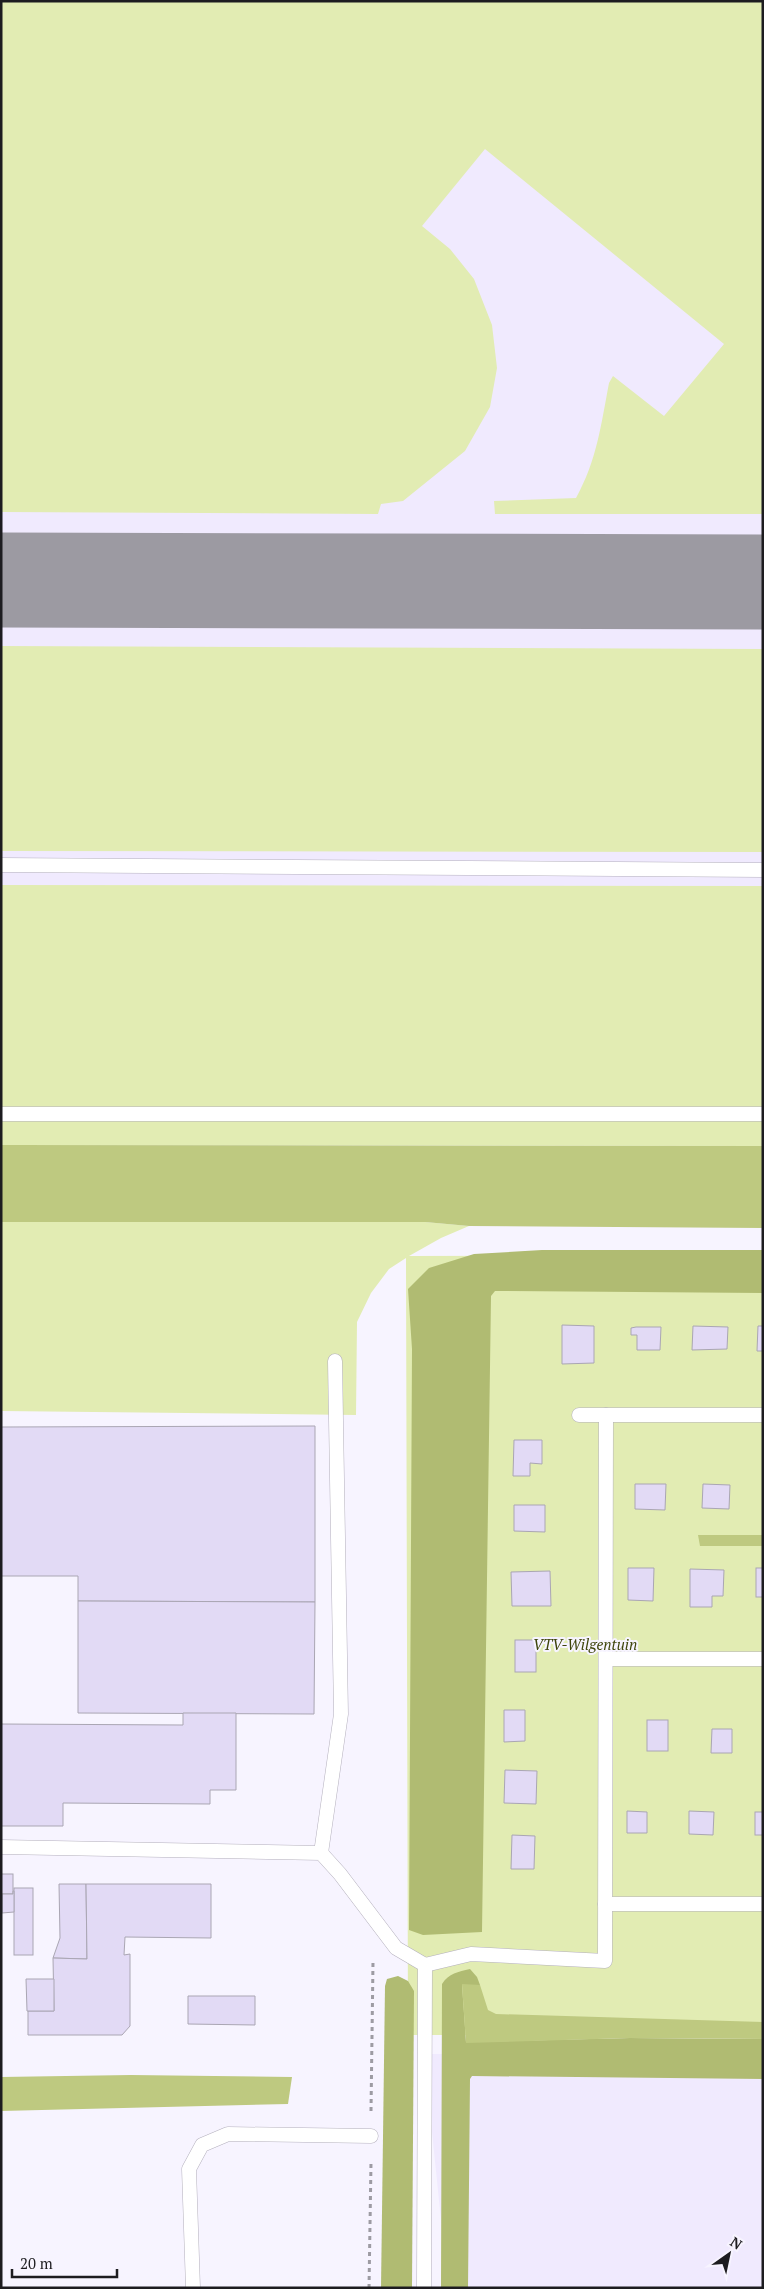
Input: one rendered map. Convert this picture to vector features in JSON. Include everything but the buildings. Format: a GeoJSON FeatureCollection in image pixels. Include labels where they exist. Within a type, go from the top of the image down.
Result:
{"type":"FeatureCollection","features":[{"type":"Feature","properties":{"kind":"lane"},"geometry":{"type":"LineString","coordinates":[[1,865],[763,870]]}},
{"type":"Feature","properties":{"kind":"lane"},"geometry":{"type":"LineString","coordinates":[[1,1114],[763,1114]]}},
{"type":"Feature","properties":{"kind":"lane"},"geometry":{"type":"LineString","coordinates":[[321,1853],[341,1714],[335,1361]]}},
{"type":"Feature","properties":{"kind":"lane"},"geometry":{"type":"LineString","coordinates":[[579,1415],[763,1415]]}},
{"type":"Feature","properties":{"kind":"lane"},"geometry":{"type":"LineString","coordinates":[[1,1847],[321,1853],[340,1874],[396,1948],[425,1966],[471,1954],[605,1961],[606,1415]]}},
{"type":"Feature","properties":{"kind":"lane"},"geometry":{"type":"LineString","coordinates":[[606,1659],[763,1659]]}},
{"type":"Feature","properties":{"kind":"lane"},"geometry":{"type":"LineString","coordinates":[[605,1904],[763,1904]]}},
{"type":"Feature","properties":{"kind":"lane"},"geometry":{"type":"LineString","coordinates":[[424,2288],[425,1966]]}},
{"type":"Feature","properties":{"kind":"lane"},"geometry":{"type":"LineString","coordinates":[[193,2288],[188,2169],[202,2145],[228,2134],[371,2136]]}},
{"type":"Feature","properties":{"kind":"path"},"geometry":{"type":"LineString","coordinates":[[369,2288],[374,1921]]}},
{"type":"Feature","properties":{"kind":"shaded area"},"geometry":{"type":"Polygon","coordinates":[[[1,1],[763,1],[763,1117],[1,1097],[1,1]]]}},
{"type":"Feature","properties":{"kind":"shaded area"},"geometry":{"type":"Polygon","coordinates":[[[1,1145],[763,1146],[763,1228],[469,1226],[425,1222],[1,1222],[1,1145]]]}},
{"type":"Feature","properties":{"kind":"shaded area"},"geometry":{"type":"Polygon","coordinates":[[[542,1250],[763,1250],[763,1293],[495,1291],[491,1296],[482,1932],[423,1935],[409,1930],[412,1349],[408,1289],[429,1268],[474,1254],[542,1250]]]}},
{"type":"Feature","properties":{"kind":"shaded area"},"geometry":{"type":"Polygon","coordinates":[[[698,1535],[763,1535],[763,1546],[700,1546],[698,1535]]]}},
{"type":"Feature","properties":{"kind":"shaded area"},"geometry":{"type":"Polygon","coordinates":[[[470,1969],[477,1977],[480,1985],[462,1985],[466,2042],[630,2038],[763,2039],[763,2079],[472,2076],[470,2079],[468,2288],[441,2288],[442,1984],[451,1975],[470,1969]]]}},
{"type":"Feature","properties":{"kind":"shaded area"},"geometry":{"type":"Polygon","coordinates":[[[398,1976],[408,1981],[414,1991],[412,2288],[381,2288],[385,1986],[387,1979],[398,1976]]]}},
{"type":"Feature","properties":{"kind":"shaded area"},"geometry":{"type":"Polygon","coordinates":[[[462,1984],[480,1985],[488,2010],[496,2014],[763,2022],[763,2039],[630,2038],[466,2043],[462,1984]]]}},
{"type":"Feature","properties":{"kind":"shaded area"},"geometry":{"type":"Polygon","coordinates":[[[424,2054],[763,2055],[763,2288],[448,2288],[424,2054]]]}},
{"type":"Feature","properties":{"kind":"shaded area"},"geometry":{"type":"Polygon","coordinates":[[[131,2075],[292,2077],[288,2104],[1,2111],[1,2077],[131,2075]]]}},
{"type":"Feature","properties":{"kind":"green space"},"geometry":{"type":"Polygon","coordinates":[[[1,1],[763,1],[763,514],[495,514],[494,501],[576,498],[594,456],[609,383],[613,376],[664,416],[724,344],[485,149],[422,226],[450,249],[474,279],[492,325],[497,368],[490,407],[465,451],[403,501],[381,504],[378,514],[1,512],[1,1]]]}},
{"type":"Feature","properties":{"kind":"green space"},"geometry":{"type":"Polygon","coordinates":[[[1,646],[763,649],[763,852],[1,851],[1,646]]]}},
{"type":"Feature","properties":{"kind":"green space"},"geometry":{"type":"Polygon","coordinates":[[[1,885],[763,886],[763,1146],[1,1145],[1,885]]]}},
{"type":"Feature","properties":{"kind":"green space","name":"VTV-Wilgentuin"},"geometry":{"type":"Polygon","coordinates":[[[1,1222],[425,1222],[469,1226],[441,1238],[409,1256],[763,1255],[763,2035],[408,2035],[406,1258],[389,1269],[371,1293],[357,1322],[356,1415],[1,1411],[1,1222]]]}},
{"type":"Feature","properties":{"kind":"taxiway"},"geometry":{"type":"LineString","coordinates":[[1,580],[763,582]]}}]}
